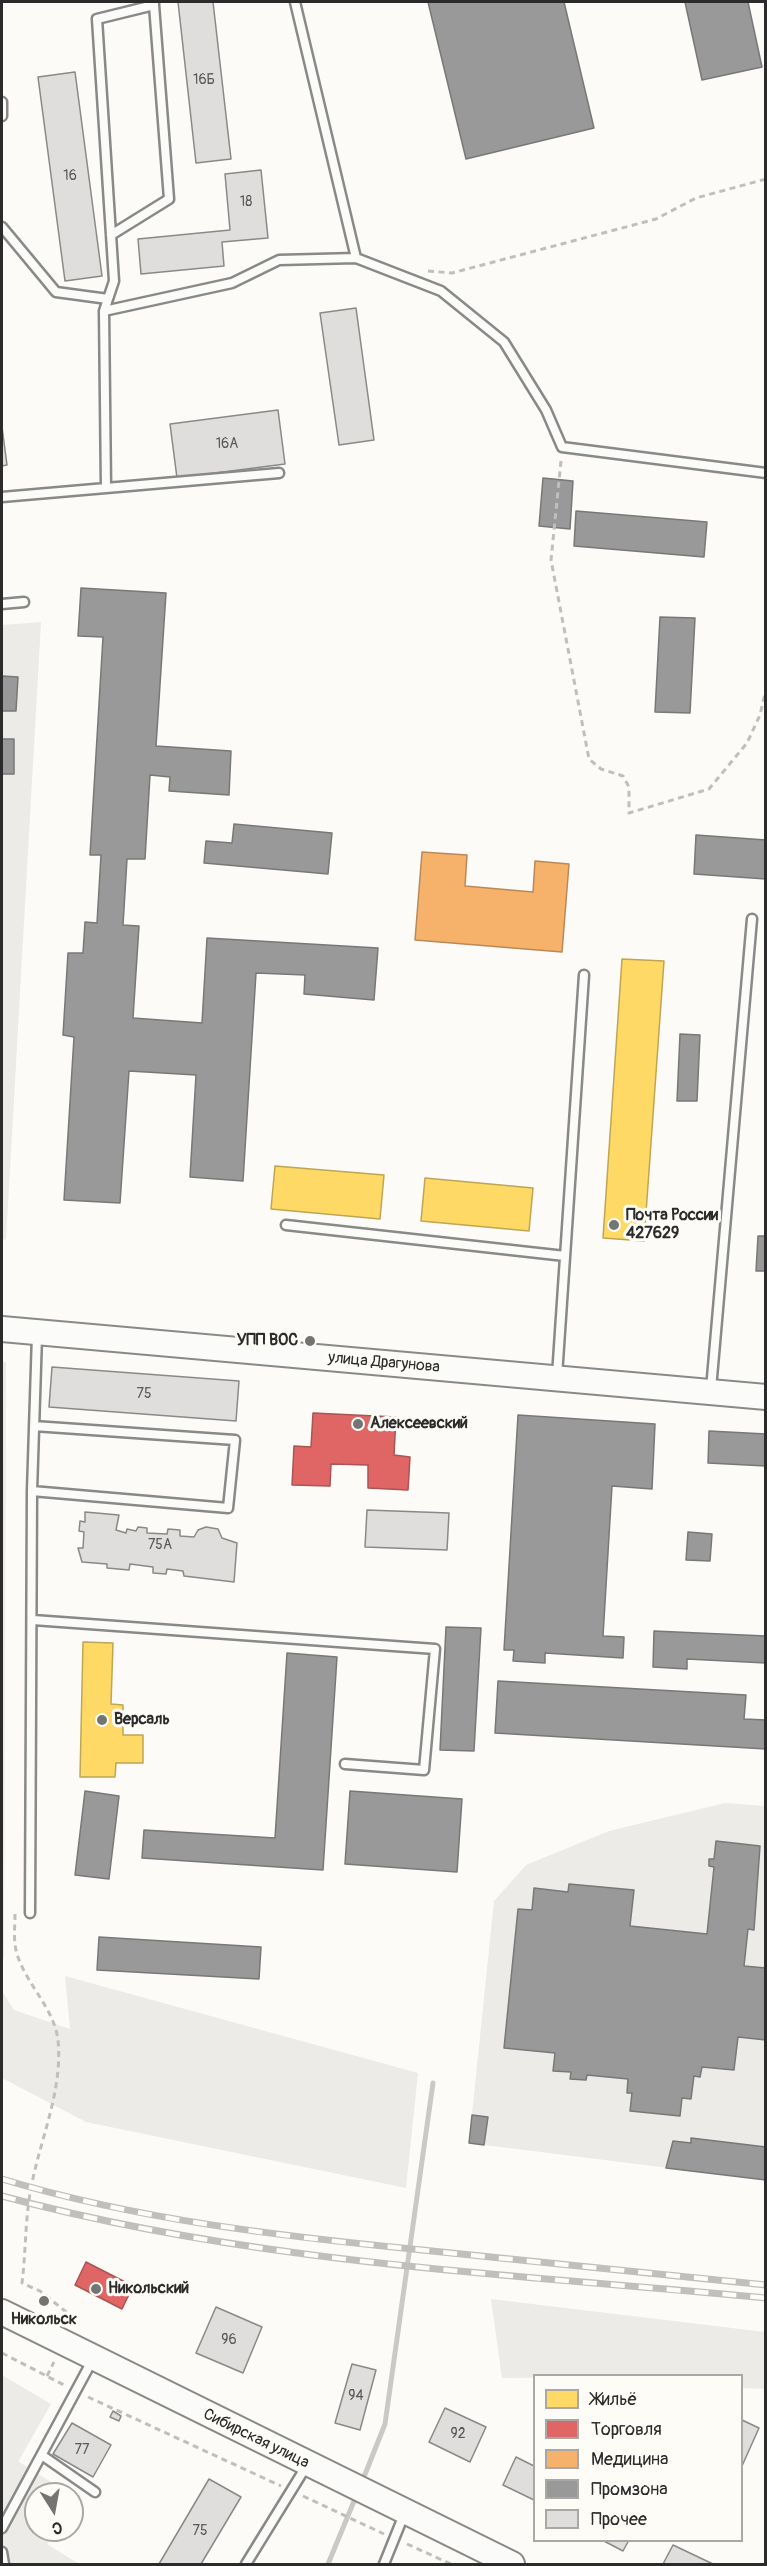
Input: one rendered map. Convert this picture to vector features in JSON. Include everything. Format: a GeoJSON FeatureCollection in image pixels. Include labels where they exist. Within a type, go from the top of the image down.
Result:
{"type":"FeatureCollection","features":[{"type":"Feature","properties":{"kind":"main road","name":"улица Драгунова"},"geometry":{"type":"LineString","coordinates":[[2,1329],[765,1397]]}},
{"type":"Feature","properties":{"kind":"main road","name":"Сибирская улица"},"geometry":{"type":"LineString","coordinates":[[2,2312],[512,2565]]}},
{"type":"Feature","properties":{"kind":"lane"},"geometry":{"type":"LineString","coordinates":[[295,2],[356,258]]}},
{"type":"Feature","properties":{"kind":"lane"},"geometry":{"type":"LineString","coordinates":[[105,488],[104,311],[114,281],[111,235],[97,19],[154,4],[169,199],[111,235]]}},
{"type":"Feature","properties":{"kind":"lane"},"geometry":{"type":"LineString","coordinates":[[2,102],[2,116]]}},
{"type":"Feature","properties":{"kind":"lane"},"geometry":{"type":"LineString","coordinates":[[2,227],[56,292],[108,299]]}},
{"type":"Feature","properties":{"kind":"lane"},"geometry":{"type":"LineString","coordinates":[[104,311],[232,283],[279,260],[356,258],[441,291],[504,342],[546,410],[562,447],[765,473]]}},
{"type":"Feature","properties":{"kind":"lane"},"geometry":{"type":"LineString","coordinates":[[2,497],[279,473]]}},
{"type":"Feature","properties":{"kind":"lane"},"geometry":{"type":"LineString","coordinates":[[2,604],[24,602]]}},
{"type":"Feature","properties":{"kind":"lane"},"geometry":{"type":"LineString","coordinates":[[710,1392],[753,919]]}},
{"type":"Feature","properties":{"kind":"lane"},"geometry":{"type":"LineString","coordinates":[[557,1379],[584,975]]}},
{"type":"Feature","properties":{"kind":"lane"},"geometry":{"type":"LineString","coordinates":[[286,1225],[565,1256]]}},
{"type":"Feature","properties":{"kind":"lane"},"geometry":{"type":"LineString","coordinates":[[30,1913],[32,1491],[37,1332]]}},
{"type":"Feature","properties":{"kind":"lane"},"geometry":{"type":"LineString","coordinates":[[32,1491],[228,1508],[235,1440],[34,1425]]}},
{"type":"Feature","properties":{"kind":"lane"},"geometry":{"type":"LineString","coordinates":[[33,1620],[435,1649],[424,1770],[345,1764]]}},
{"type":"Feature","properties":{"kind":"lane"},"geometry":{"type":"LineString","coordinates":[[2,2528],[43,2456],[93,2358]]}},
{"type":"Feature","properties":{"kind":"lane"},"geometry":{"type":"LineString","coordinates":[[43,2456],[95,2492]]}},
{"type":"Feature","properties":{"kind":"lane"},"geometry":{"type":"LineString","coordinates":[[246,2565],[308,2464]]}},
{"type":"Feature","properties":{"kind":"lane"},"geometry":{"type":"LineString","coordinates":[[384,2565],[406,2512]]}},
{"type":"Feature","properties":{"kind":"lane"},"geometry":{"type":"LineString","coordinates":[[2,2552],[4,2565]]}},
{"type":"Feature","properties":{"kind":"path"},"geometry":{"type":"LineString","coordinates":[[410,280],[431,270],[452,273],[656,219],[696,198],[765,179]]}},
{"type":"Feature","properties":{"kind":"path"},"geometry":{"type":"LineString","coordinates":[[562,447],[551,560],[590,759],[601,769],[622,776],[629,787],[629,813],[709,789],[747,743],[760,716],[765,689]]}},
{"type":"Feature","properties":{"kind":"path"},"geometry":{"type":"LineString","coordinates":[[2,2353],[76,2391],[451,2565]]}},
{"type":"Feature","properties":{"kind":"shaded area"},"geometry":{"type":"Polygon","coordinates":[[[41,622],[6,1240],[2,1239],[2,625],[41,622]]]}},
{"type":"Feature","properties":{"kind":"shaded area"},"geometry":{"type":"Polygon","coordinates":[[[2,1362],[6,1362],[4,1959],[2,1958],[2,1362]]]}},
{"type":"Feature","properties":{"kind":"shaded area"},"geometry":{"type":"Polygon","coordinates":[[[725,1803],[765,1806],[765,2180],[469,2143],[494,1901],[526,1865],[609,1831],[725,1803]]]}},
{"type":"Feature","properties":{"kind":"shaded area"},"geometry":{"type":"Polygon","coordinates":[[[65,1976],[418,2073],[406,2188],[86,2122],[2,2078],[2,1991],[14,2010],[70,2029],[65,1976]]]}},
{"type":"Feature","properties":{"kind":"shaded area"},"geometry":{"type":"Polygon","coordinates":[[[491,2299],[765,2332],[765,2389],[743,2388],[743,2374],[533,2374],[533,2378],[502,2378],[491,2299]]]}},
{"type":"Feature","properties":{"kind":"shaded area"},"geometry":{"type":"Polygon","coordinates":[[[2,2375],[51,2404],[9,2478],[2,2474],[2,2375]]]}},
{"type":"Feature","properties":{"kind":"shaded area"},"geometry":{"type":"Polygon","coordinates":[[[2,2451],[51,2482],[24,2482],[24,2542],[48,2542],[47,2544],[79,2564],[2,2564],[2,2451]]]}},
{"type":"Feature","properties":{"kind":"building: Жильё"},"geometry":{"type":"Polygon","coordinates":[[[622,959],[664,961],[644,1241],[603,1238],[622,959]]]}},
{"type":"Feature","properties":{"kind":"building: Жильё"},"geometry":{"type":"Polygon","coordinates":[[[275,1166],[384,1175],[380,1219],[271,1209],[275,1166]]]}},
{"type":"Feature","properties":{"kind":"building: Жильё"},"geometry":{"type":"Polygon","coordinates":[[[425,1178],[533,1188],[529,1231],[421,1221],[425,1178]]]}},
{"type":"Feature","properties":{"kind":"building: Жильё","name":"Версаль"},"geometry":{"type":"Polygon","coordinates":[[[83,1642],[113,1643],[111,1704],[123,1705],[123,1735],[143,1735],[143,1763],[116,1763],[115,1777],[80,1777],[83,1642]]]}},
{"type":"Feature","properties":{"kind":"building: Торговля"},"geometry":{"type":"Polygon","coordinates":[[[313,1413],[396,1417],[394,1455],[410,1457],[408,1490],[368,1488],[368,1465],[331,1464],[330,1486],[292,1485],[294,1446],[311,1447],[313,1413]]]}},
{"type":"Feature","properties":{"kind":"building: Торговля"},"geometry":{"type":"Polygon","coordinates":[[[86,2262],[133,2286],[122,2309],[75,2285],[86,2262]]]}},
{"type":"Feature","properties":{"kind":"building: Медицина"},"geometry":{"type":"Polygon","coordinates":[[[422,852],[467,855],[465,886],[533,892],[535,861],[569,864],[562,952],[415,940],[422,852]]]}},
{"type":"Feature","properties":{"kind":"building: Промзона"},"geometry":{"type":"Polygon","coordinates":[[[428,2],[564,2],[594,128],[466,159],[428,2]]]}},
{"type":"Feature","properties":{"kind":"building: Промзона"},"geometry":{"type":"Polygon","coordinates":[[[685,2],[748,2],[762,67],[702,80],[685,2]]]}},
{"type":"Feature","properties":{"kind":"building: Промзона"},"geometry":{"type":"Polygon","coordinates":[[[543,478],[573,481],[570,529],[539,526],[543,478]]]}},
{"type":"Feature","properties":{"kind":"building: Промзона"},"geometry":{"type":"Polygon","coordinates":[[[576,511],[707,522],[704,557],[574,546],[576,511]]]}},
{"type":"Feature","properties":{"kind":"building: Промзона"},"geometry":{"type":"Polygon","coordinates":[[[81,588],[166,593],[156,746],[231,751],[229,795],[169,791],[170,777],[150,775],[145,859],[127,859],[123,925],[139,926],[133,1018],[202,1023],[207,938],[378,948],[374,1000],[304,994],[305,975],[256,973],[243,1181],[190,1177],[196,1075],[129,1071],[120,1203],[64,1200],[74,1037],[63,1035],[68,953],[83,953],[85,922],[97,923],[101,855],[90,855],[103,637],[78,636],[81,588]]]}},
{"type":"Feature","properties":{"kind":"building: Промзона"},"geometry":{"type":"Polygon","coordinates":[[[660,617],[695,618],[690,713],[655,712],[660,617]]]}},
{"type":"Feature","properties":{"kind":"building: Промзона"},"geometry":{"type":"Polygon","coordinates":[[[2,676],[18,677],[16,711],[2,711],[2,676]]]}},
{"type":"Feature","properties":{"kind":"building: Промзона"},"geometry":{"type":"Polygon","coordinates":[[[2,739],[14,739],[14,774],[2,774],[2,739]]]}},
{"type":"Feature","properties":{"kind":"building: Промзона"},"geometry":{"type":"Polygon","coordinates":[[[234,824],[332,833],[328,874],[204,863],[206,841],[232,843],[234,824]]]}},
{"type":"Feature","properties":{"kind":"building: Промзона"},"geometry":{"type":"Polygon","coordinates":[[[696,835],[766,840],[766,879],[694,874],[696,835]]]}},
{"type":"Feature","properties":{"kind":"building: Промзона"},"geometry":{"type":"Polygon","coordinates":[[[680,1034],[700,1035],[697,1101],[677,1101],[680,1034]]]}},
{"type":"Feature","properties":{"kind":"building: Промзона"},"geometry":{"type":"Polygon","coordinates":[[[758,1236],[766,1236],[766,1271],[756,1271],[758,1236]]]}},
{"type":"Feature","properties":{"kind":"building: Промзона"},"geometry":{"type":"Polygon","coordinates":[[[518,1415],[655,1424],[652,1489],[612,1486],[603,1636],[624,1637],[623,1658],[545,1653],[545,1663],[513,1661],[514,1650],[504,1650],[518,1415]]]}},
{"type":"Feature","properties":{"kind":"building: Промзона"},"geometry":{"type":"Polygon","coordinates":[[[709,1431],[766,1434],[766,1466],[708,1463],[709,1431]]]}},
{"type":"Feature","properties":{"kind":"building: Промзона"},"geometry":{"type":"Polygon","coordinates":[[[688,1532],[712,1534],[710,1561],[686,1560],[688,1532]]]}},
{"type":"Feature","properties":{"kind":"building: Промзона"},"geometry":{"type":"Polygon","coordinates":[[[446,1627],[481,1628],[474,1751],[440,1750],[446,1627]]]}},
{"type":"Feature","properties":{"kind":"building: Промзона"},"geometry":{"type":"Polygon","coordinates":[[[654,1631],[766,1636],[766,1663],[687,1659],[687,1669],[653,1667],[654,1631]]]}},
{"type":"Feature","properties":{"kind":"building: Промзона"},"geometry":{"type":"Polygon","coordinates":[[[287,1653],[337,1657],[323,1870],[142,1858],[144,1830],[275,1838],[287,1653]]]}},
{"type":"Feature","properties":{"kind":"building: Промзона"},"geometry":{"type":"Polygon","coordinates":[[[498,1681],[746,1695],[744,1719],[766,1720],[766,1749],[495,1733],[498,1681]]]}},
{"type":"Feature","properties":{"kind":"building: Промзона"},"geometry":{"type":"Polygon","coordinates":[[[85,1791],[119,1796],[109,1879],[75,1875],[85,1791]]]}},
{"type":"Feature","properties":{"kind":"building: Промзона"},"geometry":{"type":"Polygon","coordinates":[[[350,1791],[462,1799],[457,1872],[345,1864],[350,1791]]]}},
{"type":"Feature","properties":{"kind":"building: Промзона"},"geometry":{"type":"Polygon","coordinates":[[[716,1841],[760,1846],[754,1930],[748,1929],[744,1966],[766,1968],[766,2040],[738,2037],[734,2070],[702,2067],[700,2077],[694,2076],[691,2099],[682,2098],[680,2116],[630,2111],[632,2093],[627,2093],[628,2079],[587,2075],[586,2080],[570,2079],[571,2072],[553,2071],[555,2053],[504,2048],[518,1909],[532,1910],[534,1888],[568,1892],[569,1884],[634,1890],[630,1926],[707,1934],[714,1867],[709,1866],[709,1859],[714,1859],[716,1841]]]}},
{"type":"Feature","properties":{"kind":"building: Промзона"},"geometry":{"type":"Polygon","coordinates":[[[99,1937],[261,1947],[259,1979],[97,1970],[99,1937]]]}},
{"type":"Feature","properties":{"kind":"building: Промзона"},"geometry":{"type":"Polygon","coordinates":[[[472,2115],[488,2117],[484,2145],[469,2143],[472,2115]]]}},
{"type":"Feature","properties":{"kind":"building: Промзона"},"geometry":{"type":"Polygon","coordinates":[[[691,2138],[766,2147],[766,2180],[666,2168],[673,2141],[691,2143],[691,2138]]]}},
{"type":"Feature","properties":{"kind":"building: Прочее"},"geometry":{"type":"Polygon","coordinates":[[[178,2],[213,2],[231,159],[196,163],[178,2]]]}},
{"type":"Feature","properties":{"kind":"building: Прочее"},"geometry":{"type":"Polygon","coordinates":[[[75,72],[102,276],[65,281],[38,77],[75,72]]]}},
{"type":"Feature","properties":{"kind":"building: Прочее"},"geometry":{"type":"Polygon","coordinates":[[[261,170],[268,238],[222,242],[224,266],[141,274],[138,239],[230,230],[225,174],[261,170]]]}},
{"type":"Feature","properties":{"kind":"building: Прочее"},"geometry":{"type":"Polygon","coordinates":[[[356,308],[374,440],[339,445],[320,313],[356,308]]]}},
{"type":"Feature","properties":{"kind":"building: Прочее"},"geometry":{"type":"Polygon","coordinates":[[[278,410],[285,464],[177,478],[170,424],[278,410]]]}},
{"type":"Feature","properties":{"kind":"building: Прочее"},"geometry":{"type":"Polygon","coordinates":[[[2,427],[7,465],[2,466],[2,427]]]}},
{"type":"Feature","properties":{"kind":"building: Прочее"},"geometry":{"type":"Polygon","coordinates":[[[52,1367],[239,1381],[236,1421],[49,1407],[52,1367]]]}},
{"type":"Feature","properties":{"kind":"building: Прочее"},"geometry":{"type":"Polygon","coordinates":[[[367,1510],[449,1513],[447,1550],[365,1547],[367,1510]]]}},
{"type":"Feature","properties":{"kind":"building: Прочее"},"geometry":{"type":"Polygon","coordinates":[[[85,1512],[119,1515],[116,1530],[126,1533],[127,1529],[136,1531],[138,1527],[147,1528],[147,1533],[167,1534],[168,1529],[180,1530],[180,1536],[194,1537],[198,1530],[206,1527],[218,1529],[222,1538],[237,1543],[234,1582],[184,1576],[183,1571],[167,1569],[166,1574],[153,1573],[153,1567],[130,1564],[129,1570],[107,1568],[107,1564],[82,1562],[78,1548],[83,1548],[84,1532],[79,1531],[80,1521],[85,1522],[85,1512]]]}},
{"type":"Feature","properties":{"kind":"building: Прочее"},"geometry":{"type":"Polygon","coordinates":[[[216,2307],[262,2327],[243,2373],[196,2353],[216,2307]]]}},
{"type":"Feature","properties":{"kind":"building: Прочее"},"geometry":{"type":"Polygon","coordinates":[[[352,2364],[376,2370],[360,2430],[335,2423],[352,2364]]]}},
{"type":"Feature","properties":{"kind":"building: Прочее"},"geometry":{"type":"Polygon","coordinates":[[[445,2408],[486,2427],[470,2462],[429,2442],[445,2408]]]}},
{"type":"Feature","properties":{"kind":"building: Прочее"},"geometry":{"type":"Polygon","coordinates":[[[113,2411],[121,2416],[119,2421],[110,2417],[113,2411]]]}},
{"type":"Feature","properties":{"kind":"building: Прочее"},"geometry":{"type":"Polygon","coordinates":[[[743,2420],[759,2428],[743,2464],[743,2420]]]}},
{"type":"Feature","properties":{"kind":"building: Прочее"},"geometry":{"type":"Polygon","coordinates":[[[72,2423],[111,2445],[93,2477],[53,2454],[72,2423]]]}},
{"type":"Feature","properties":{"kind":"building: Прочее"},"geometry":{"type":"Polygon","coordinates":[[[516,2457],[533,2466],[533,2500],[503,2485],[516,2457]]]}},
{"type":"Feature","properties":{"kind":"building: Прочее"},"geometry":{"type":"Polygon","coordinates":[[[209,2479],[241,2497],[201,2564],[159,2564],[209,2479]]]}},
{"type":"Feature","properties":{"kind":"building: Прочее"},"geometry":{"type":"Polygon","coordinates":[[[606,2542],[628,2542],[623,2551],[606,2542]]]}},
{"type":"Feature","properties":{"kind":"building: Прочее"},"geometry":{"type":"Polygon","coordinates":[[[673,2545],[713,2564],[663,2564],[673,2545]]]}},
{"type":"Feature","properties":{"kind":"waterway"},"geometry":{"type":"LineString","coordinates":[[362,2482],[385,2424],[433,2083]]}},
{"type":"Feature","properties":{"kind":"waterway"},"geometry":{"type":"LineString","coordinates":[[328,2564],[357,2494]]}},
{"type":"Feature","properties":{"kind":"railway"},"geometry":{"type":"LineString","coordinates":[[2,2179],[105,2205],[210,2225],[369,2245],[766,2285]]}},
{"type":"Feature","properties":{"kind":"railway"},"geometry":{"type":"LineString","coordinates":[[2,2196],[96,2219],[190,2237],[285,2251],[477,2273],[766,2298]]}},
{"type":"Feature","properties":{"kind":"place","name":"Почта России 427629"},"geometry":{"type":"Point","coordinates":[614,1225]}},
{"type":"Feature","properties":{"kind":"place","name":"УПП ВОС"},"geometry":{"type":"Point","coordinates":[310,1341]}},
{"type":"Feature","properties":{"kind":"place","name":"Алексеевский"},"geometry":{"type":"Point","coordinates":[358,1424]}},
{"type":"Feature","properties":{"kind":"place","name":"Версаль"},"geometry":{"type":"Point","coordinates":[102,1720]}},
{"type":"Feature","properties":{"kind":"place","name":"Никольский"},"geometry":{"type":"Point","coordinates":[96,2289]}},
{"type":"Feature","properties":{"kind":"place","name":"Никольск"},"geometry":{"type":"Point","coordinates":[44,2301]}}]}
